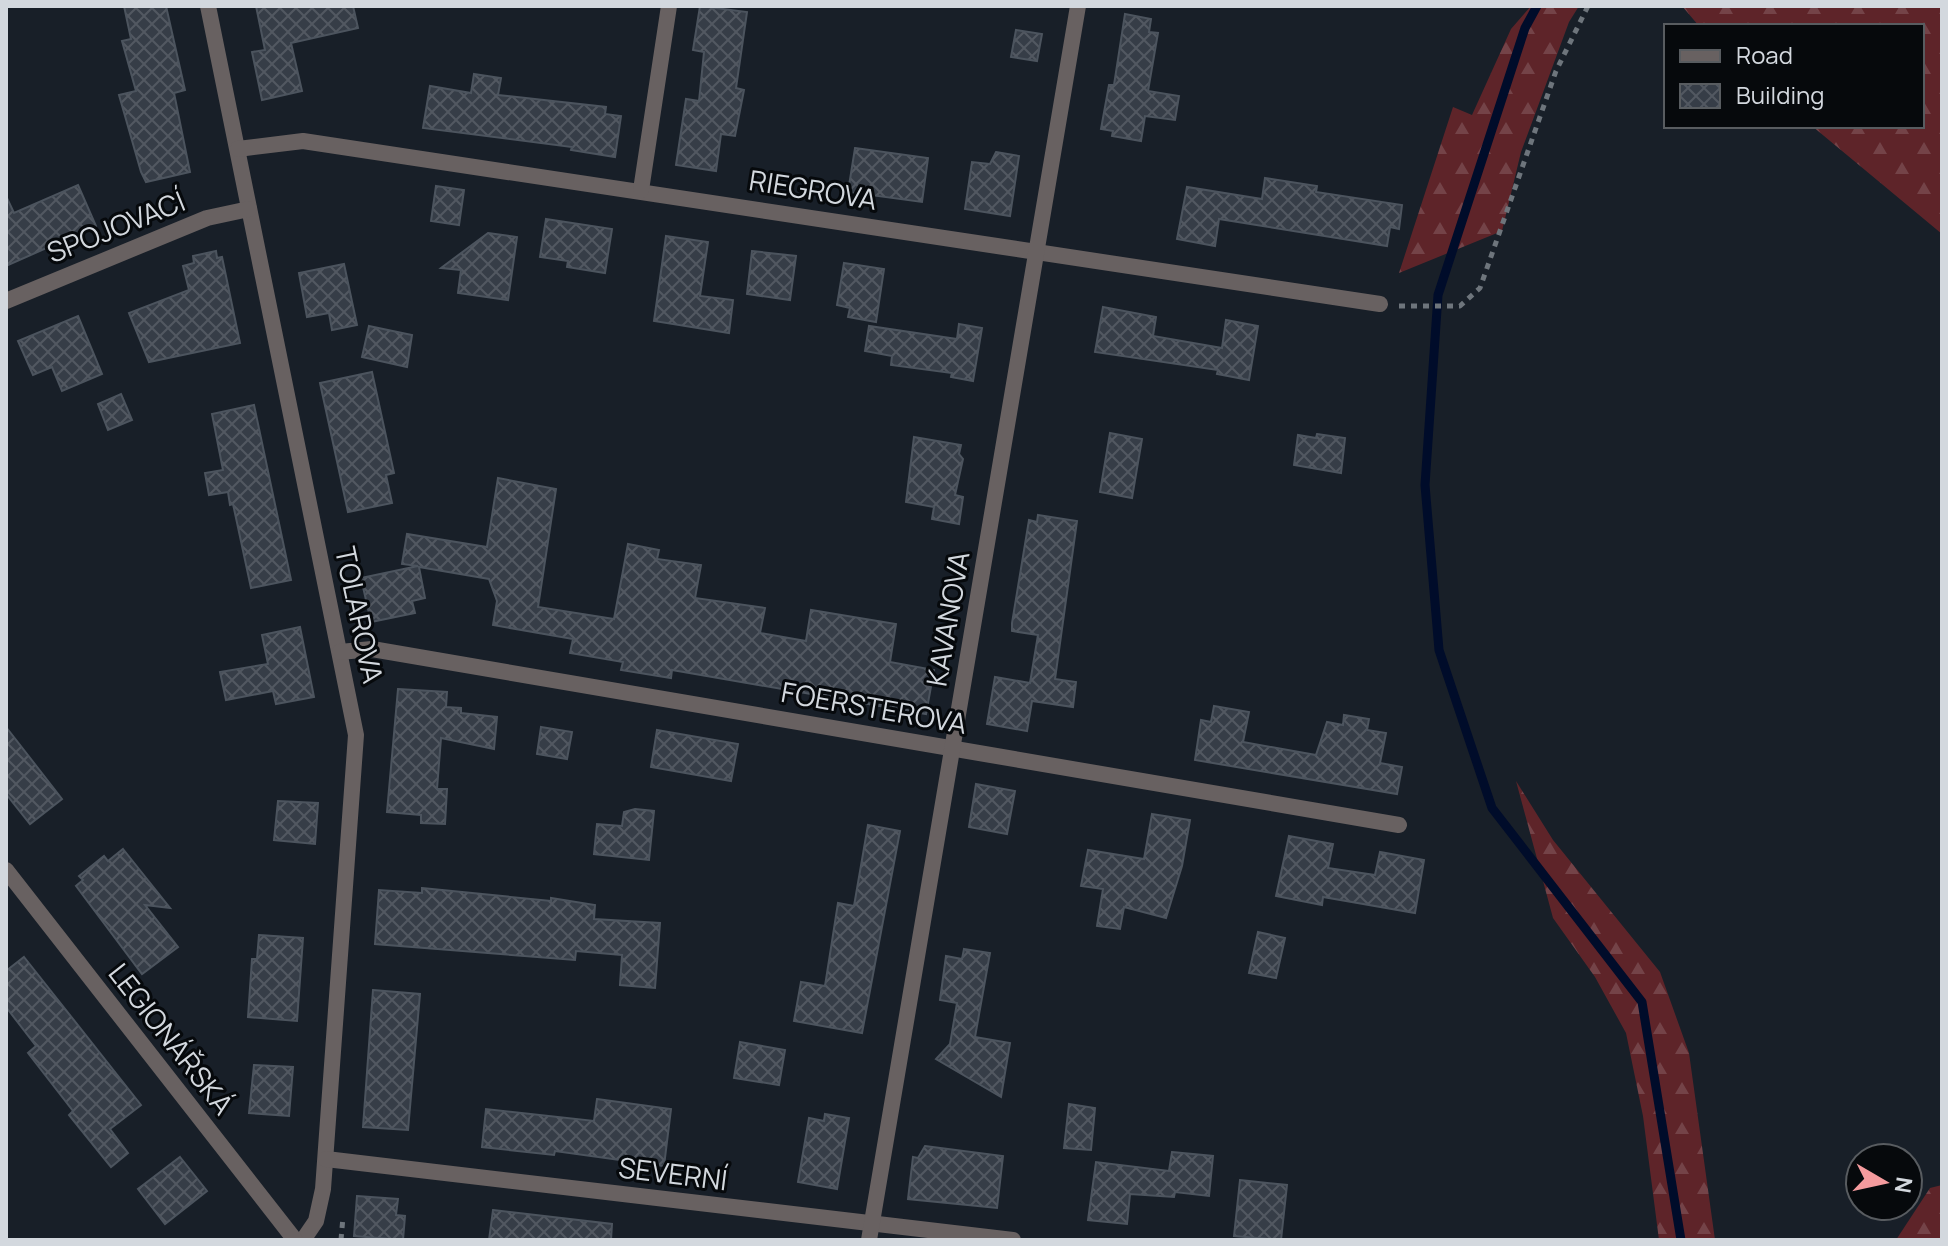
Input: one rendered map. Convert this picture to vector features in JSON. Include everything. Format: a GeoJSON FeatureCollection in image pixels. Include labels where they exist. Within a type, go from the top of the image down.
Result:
{"type":"FeatureCollection","features":[{"type":"Feature","properties":{"kind":"street","name":"TOLAROVA"},"geometry":{"type":"LineString","coordinates":[[208,6],[357,747],[326,1159],[316,1221],[303,1240]]}},
{"type":"Feature","properties":{"kind":"street"},"geometry":{"type":"LineString","coordinates":[[641,190],[669,6]]}},
{"type":"Feature","properties":{"kind":"street","name":"KAVANOVA"},"geometry":{"type":"LineString","coordinates":[[870,1232],[1078,6]]}},
{"type":"Feature","properties":{"kind":"street","name":"RIEGROVA"},"geometry":{"type":"LineString","coordinates":[[238,149],[303,141],[1380,304]]}},
{"type":"Feature","properties":{"kind":"street","name":"SPOJOVACÍ"},"geometry":{"type":"LineString","coordinates":[[6,301],[207,218],[249,209]]}},
{"type":"Feature","properties":{"kind":"street","name":"FOERSTEROVA"},"geometry":{"type":"LineString","coordinates":[[340,652],[372,649],[1399,825]]}},
{"type":"Feature","properties":{"kind":"street","name":"LEGIONÁŘSKÁ"},"geometry":{"type":"LineString","coordinates":[[6,870],[295,1240]]}},
{"type":"Feature","properties":{"kind":"street","name":"SEVERNÍ"},"geometry":{"type":"LineString","coordinates":[[326,1159],[870,1232],[1013,1240]]}},
{"type":"Feature","properties":{"kind":"path"},"geometry":{"type":"LineString","coordinates":[[1418,308],[1457,306],[1480,288],[1556,71],[1588,6]]}},
{"type":"Feature","properties":{"kind":"green space"},"geometry":{"type":"Polygon","coordinates":[[[1531,6],[1579,6],[1569,22],[1521,152],[1502,231],[1399,273],[1453,107],[1472,115],[1511,29],[1531,6]]]}},
{"type":"Feature","properties":{"kind":"green space"},"geometry":{"type":"Polygon","coordinates":[[[1682,6],[1942,6],[1942,234],[1814,128],[1924,128],[1924,24],[1697,24],[1682,6]]]}},
{"type":"Feature","properties":{"kind":"green space"},"geometry":{"type":"Polygon","coordinates":[[[1516,781],[1553,840],[1660,972],[1689,1053],[1715,1240],[1659,1240],[1643,1116],[1626,1033],[1595,977],[1553,918],[1516,781]]]}},
{"type":"Feature","properties":{"kind":"green space"},"geometry":{"type":"Polygon","coordinates":[[[1942,1185],[1942,1240],[1896,1240],[1908,1222],[1924,1222],[1924,1197],[1930,1188],[1942,1185]]]}},
{"type":"Feature","properties":{"kind":"building"},"geometry":{"type":"Polygon","coordinates":[[[124,6],[166,6],[185,90],[174,93],[190,172],[146,182],[141,172],[119,95],[136,91],[122,41],[131,39],[124,6]]]}},
{"type":"Feature","properties":{"kind":"building"},"geometry":{"type":"Polygon","coordinates":[[[256,6],[353,6],[358,28],[291,43],[302,91],[262,100],[252,52],[265,50],[256,6]]]}},
{"type":"Feature","properties":{"kind":"building"},"geometry":{"type":"Polygon","coordinates":[[[700,6],[747,12],[736,88],[744,90],[735,136],[721,134],[716,171],[676,165],[686,99],[699,101],[704,52],[693,50],[700,6]]]}},
{"type":"Feature","properties":{"kind":"building"},"geometry":{"type":"Polygon","coordinates":[[[1125,14],[1151,19],[1149,32],[1158,33],[1148,91],[1179,96],[1175,120],[1145,116],[1141,141],[1112,136],[1113,131],[1101,129],[1109,85],[1114,85],[1125,14]]]}},
{"type":"Feature","properties":{"kind":"building"},"geometry":{"type":"Polygon","coordinates":[[[1016,30],[1042,34],[1037,61],[1011,57],[1016,30]]]}},
{"type":"Feature","properties":{"kind":"building"},"geometry":{"type":"Polygon","coordinates":[[[474,74],[501,78],[498,95],[606,107],[605,114],[621,116],[615,157],[571,150],[572,147],[423,128],[430,86],[471,93],[474,74]]]}},
{"type":"Feature","properties":{"kind":"building"},"geometry":{"type":"Polygon","coordinates":[[[855,148],[928,158],[922,202],[848,192],[855,148]]]}},
{"type":"Feature","properties":{"kind":"building"},"geometry":{"type":"Polygon","coordinates":[[[996,152],[1019,156],[1010,216],[965,209],[972,162],[990,164],[996,152]]]}},
{"type":"Feature","properties":{"kind":"building"},"geometry":{"type":"Polygon","coordinates":[[[1265,178],[1317,186],[1316,192],[1402,205],[1399,229],[1390,227],[1387,246],[1219,219],[1215,246],[1177,239],[1187,187],[1262,199],[1265,178]]]}},
{"type":"Feature","properties":{"kind":"building"},"geometry":{"type":"Polygon","coordinates":[[[78,185],[96,226],[6,266],[6,196],[14,213],[78,185]]]}},
{"type":"Feature","properties":{"kind":"building"},"geometry":{"type":"Polygon","coordinates":[[[436,186],[464,190],[459,225],[431,221],[436,186]]]}},
{"type":"Feature","properties":{"kind":"building"},"geometry":{"type":"Polygon","coordinates":[[[546,219],[612,229],[605,273],[567,267],[568,261],[540,257],[546,219]]]}},
{"type":"Feature","properties":{"kind":"building"},"geometry":{"type":"Polygon","coordinates":[[[488,233],[517,237],[508,300],[458,293],[461,270],[441,268],[488,233]]]}},
{"type":"Feature","properties":{"kind":"building"},"geometry":{"type":"Polygon","coordinates":[[[666,236],[708,242],[700,296],[733,300],[729,333],[654,321],[666,236]]]}},
{"type":"Feature","properties":{"kind":"building"},"geometry":{"type":"Polygon","coordinates":[[[216,251],[217,258],[222,257],[240,343],[149,362],[129,313],[189,290],[183,266],[194,263],[193,256],[216,251]]]}},
{"type":"Feature","properties":{"kind":"building"},"geometry":{"type":"Polygon","coordinates":[[[752,251],[796,256],[790,300],[747,294],[752,251]]]}},
{"type":"Feature","properties":{"kind":"building"},"geometry":{"type":"Polygon","coordinates":[[[844,263],[884,269],[876,322],[848,317],[850,308],[837,305],[844,263]]]}},
{"type":"Feature","properties":{"kind":"building"},"geometry":{"type":"Polygon","coordinates":[[[344,264],[357,325],[332,330],[329,313],[307,317],[299,273],[344,264]]]}},
{"type":"Feature","properties":{"kind":"building"},"geometry":{"type":"Polygon","coordinates":[[[1103,307],[1156,317],[1153,336],[1222,348],[1226,320],[1258,326],[1249,380],[1217,374],[1218,370],[1095,352],[1103,307]]]}},
{"type":"Feature","properties":{"kind":"building"},"geometry":{"type":"Polygon","coordinates":[[[78,316],[102,374],[62,391],[52,367],[33,375],[18,341],[78,316]]]}},
{"type":"Feature","properties":{"kind":"building"},"geometry":{"type":"Polygon","coordinates":[[[959,324],[982,328],[973,381],[951,377],[952,373],[891,365],[892,356],[865,351],[869,326],[957,339],[959,324]]]}},
{"type":"Feature","properties":{"kind":"building"},"geometry":{"type":"Polygon","coordinates":[[[369,326],[412,335],[407,367],[362,357],[369,326]]]}},
{"type":"Feature","properties":{"kind":"building"},"geometry":{"type":"Polygon","coordinates":[[[372,372],[394,473],[386,475],[392,503],[348,512],[320,383],[372,372]]]}},
{"type":"Feature","properties":{"kind":"building"},"geometry":{"type":"Polygon","coordinates":[[[121,394],[132,420],[108,430],[98,404],[121,394]]]}},
{"type":"Feature","properties":{"kind":"building"},"geometry":{"type":"Polygon","coordinates":[[[254,405],[291,580],[251,588],[233,504],[230,505],[228,492],[209,495],[205,473],[223,470],[212,414],[254,405]]]}},
{"type":"Feature","properties":{"kind":"building"},"geometry":{"type":"Polygon","coordinates":[[[1110,433],[1142,439],[1132,498],[1100,492],[1110,433]]]}},
{"type":"Feature","properties":{"kind":"building"},"geometry":{"type":"Polygon","coordinates":[[[1317,434],[1345,438],[1341,473],[1294,465],[1298,435],[1316,438],[1317,434]]]}},
{"type":"Feature","properties":{"kind":"building"},"geometry":{"type":"Polygon","coordinates":[[[914,437],[961,445],[959,454],[963,459],[955,495],[963,497],[959,524],[932,519],[934,507],[906,502],[914,437]]]}},
{"type":"Feature","properties":{"kind":"building"},"geometry":{"type":"Polygon","coordinates":[[[498,478],[556,489],[538,607],[614,619],[628,544],[659,550],[657,559],[701,565],[695,598],[765,608],[760,633],[806,641],[811,610],[896,624],[890,662],[934,670],[926,714],[672,670],[671,678],[621,670],[623,662],[570,653],[573,639],[493,625],[497,601],[489,579],[419,567],[425,598],[412,601],[415,613],[371,622],[361,578],[418,566],[402,564],[407,534],[487,547],[498,478]]]}},
{"type":"Feature","properties":{"kind":"building"},"geometry":{"type":"Polygon","coordinates":[[[1038,515],[1077,521],[1055,679],[1076,682],[1073,707],[1032,701],[1027,731],[987,724],[995,677],[1030,683],[1038,635],[1012,631],[1012,623],[1029,520],[1037,522],[1038,515]]]}},
{"type":"Feature","properties":{"kind":"building"},"geometry":{"type":"Polygon","coordinates":[[[300,627],[314,697],[276,704],[273,691],[226,700],[220,672],[268,664],[262,635],[300,627]]]}},
{"type":"Feature","properties":{"kind":"building"},"geometry":{"type":"Polygon","coordinates":[[[398,689],[447,692],[446,707],[461,708],[461,713],[497,717],[494,749],[441,738],[437,789],[447,789],[445,824],[421,823],[421,815],[387,812],[398,689]]]}},
{"type":"Feature","properties":{"kind":"building"},"geometry":{"type":"Polygon","coordinates":[[[1214,706],[1249,712],[1243,742],[1316,755],[1327,722],[1343,725],[1344,715],[1369,719],[1367,730],[1386,733],[1380,763],[1402,767],[1397,794],[1195,760],[1201,720],[1211,722],[1214,706]]]}},
{"type":"Feature","properties":{"kind":"building"},"geometry":{"type":"Polygon","coordinates":[[[6,727],[62,799],[30,824],[6,794],[6,727]]]}},
{"type":"Feature","properties":{"kind":"building"},"geometry":{"type":"Polygon","coordinates":[[[541,727],[572,732],[567,759],[537,754],[541,727]]]}},
{"type":"Feature","properties":{"kind":"building"},"geometry":{"type":"Polygon","coordinates":[[[657,730],[738,744],[731,781],[651,767],[657,730]]]}},
{"type":"Feature","properties":{"kind":"building"},"geometry":{"type":"Polygon","coordinates":[[[976,784],[1015,791],[1007,834],[969,827],[976,784]]]}},
{"type":"Feature","properties":{"kind":"building"},"geometry":{"type":"Polygon","coordinates":[[[278,801],[318,803],[315,844],[274,840],[278,801]]]}},
{"type":"Feature","properties":{"kind":"building"},"geometry":{"type":"Polygon","coordinates":[[[635,809],[654,811],[649,860],[594,854],[597,824],[622,826],[624,812],[635,809]]]}},
{"type":"Feature","properties":{"kind":"building"},"geometry":{"type":"Polygon","coordinates":[[[1152,814],[1190,820],[1182,866],[1166,918],[1124,907],[1120,929],[1097,926],[1103,889],[1081,886],[1088,850],[1144,859],[1152,814]]]}},
{"type":"Feature","properties":{"kind":"building"},"geometry":{"type":"Polygon","coordinates":[[[868,825],[900,831],[862,1033],[794,1021],[801,982],[825,986],[838,903],[854,906],[868,825]]]}},
{"type":"Feature","properties":{"kind":"building"},"geometry":{"type":"Polygon","coordinates":[[[1289,836],[1333,844],[1328,868],[1375,875],[1380,852],[1424,860],[1415,913],[1323,897],[1322,905],[1276,896],[1289,836]]]}},
{"type":"Feature","properties":{"kind":"building"},"geometry":{"type":"Polygon","coordinates":[[[123,849],[170,908],[145,905],[178,947],[142,974],[76,886],[83,880],[79,876],[104,856],[108,861],[123,849]]]}},
{"type":"Feature","properties":{"kind":"building"},"geometry":{"type":"Polygon","coordinates":[[[422,888],[551,901],[551,898],[595,905],[594,919],[660,923],[655,988],[620,985],[622,955],[576,951],[575,960],[375,944],[379,890],[422,893],[422,888]]]}},
{"type":"Feature","properties":{"kind":"building"},"geometry":{"type":"Polygon","coordinates":[[[1258,932],[1285,938],[1276,978],[1249,973],[1258,932]]]}},
{"type":"Feature","properties":{"kind":"building"},"geometry":{"type":"Polygon","coordinates":[[[259,935],[303,938],[297,1021],[248,1017],[252,959],[257,959],[259,935]]]}},
{"type":"Feature","properties":{"kind":"building"},"geometry":{"type":"Polygon","coordinates":[[[964,949],[990,953],[975,1037],[1010,1043],[1001,1097],[936,1059],[950,1044],[957,1003],[940,1000],[946,956],[962,959],[964,949]]]}},
{"type":"Feature","properties":{"kind":"building"},"geometry":{"type":"Polygon","coordinates":[[[24,957],[141,1105],[110,1129],[128,1153],[111,1167],[69,1115],[73,1111],[28,1053],[36,1046],[6,1007],[6,971],[24,957]]]}},
{"type":"Feature","properties":{"kind":"building"},"geometry":{"type":"Polygon","coordinates":[[[373,990],[420,994],[408,1130],[363,1127],[373,990]]]}},
{"type":"Feature","properties":{"kind":"building"},"geometry":{"type":"Polygon","coordinates":[[[740,1042],[785,1050],[779,1085],[734,1078],[740,1042]]]}},
{"type":"Feature","properties":{"kind":"building"},"geometry":{"type":"Polygon","coordinates":[[[254,1065],[293,1067],[289,1116],[249,1113],[254,1065]]]}},
{"type":"Feature","properties":{"kind":"building"},"geometry":{"type":"Polygon","coordinates":[[[597,1099],[671,1109],[664,1166],[555,1151],[554,1155],[482,1147],[486,1109],[594,1121],[597,1099]]]}},
{"type":"Feature","properties":{"kind":"building"},"geometry":{"type":"Polygon","coordinates":[[[1069,1104],[1095,1108],[1091,1150],[1064,1148],[1069,1104]]]}},
{"type":"Feature","properties":{"kind":"building"},"geometry":{"type":"Polygon","coordinates":[[[825,1114],[849,1118],[837,1189],[798,1182],[809,1118],[824,1121],[825,1114]]]}},
{"type":"Feature","properties":{"kind":"building"},"geometry":{"type":"Polygon","coordinates":[[[925,1146],[1003,1156],[997,1208],[908,1199],[913,1157],[918,1158],[925,1146]]]}},
{"type":"Feature","properties":{"kind":"building"},"geometry":{"type":"Polygon","coordinates":[[[1172,1152],[1213,1156],[1209,1196],[1175,1192],[1174,1197],[1130,1194],[1127,1224],[1088,1220],[1096,1162],[1169,1171],[1172,1152]]]}},
{"type":"Feature","properties":{"kind":"building"},"geometry":{"type":"Polygon","coordinates":[[[180,1157],[207,1191],[165,1224],[138,1189],[180,1157]]]}},
{"type":"Feature","properties":{"kind":"building"},"geometry":{"type":"Polygon","coordinates":[[[1240,1180],[1287,1185],[1281,1240],[1234,1236],[1240,1180]]]}},
{"type":"Feature","properties":{"kind":"building"},"geometry":{"type":"Polygon","coordinates":[[[357,1196],[398,1199],[396,1215],[405,1216],[403,1240],[354,1236],[357,1196]]]}},
{"type":"Feature","properties":{"kind":"building"},"geometry":{"type":"Polygon","coordinates":[[[493,1210],[612,1224],[611,1240],[489,1240],[493,1210]]]}},
{"type":"Feature","properties":{"kind":"waterway"},"geometry":{"type":"LineString","coordinates":[[1537,6],[1525,28],[1438,295],[1425,485],[1439,650],[1492,808],[1642,1002],[1681,1240]]}}]}
